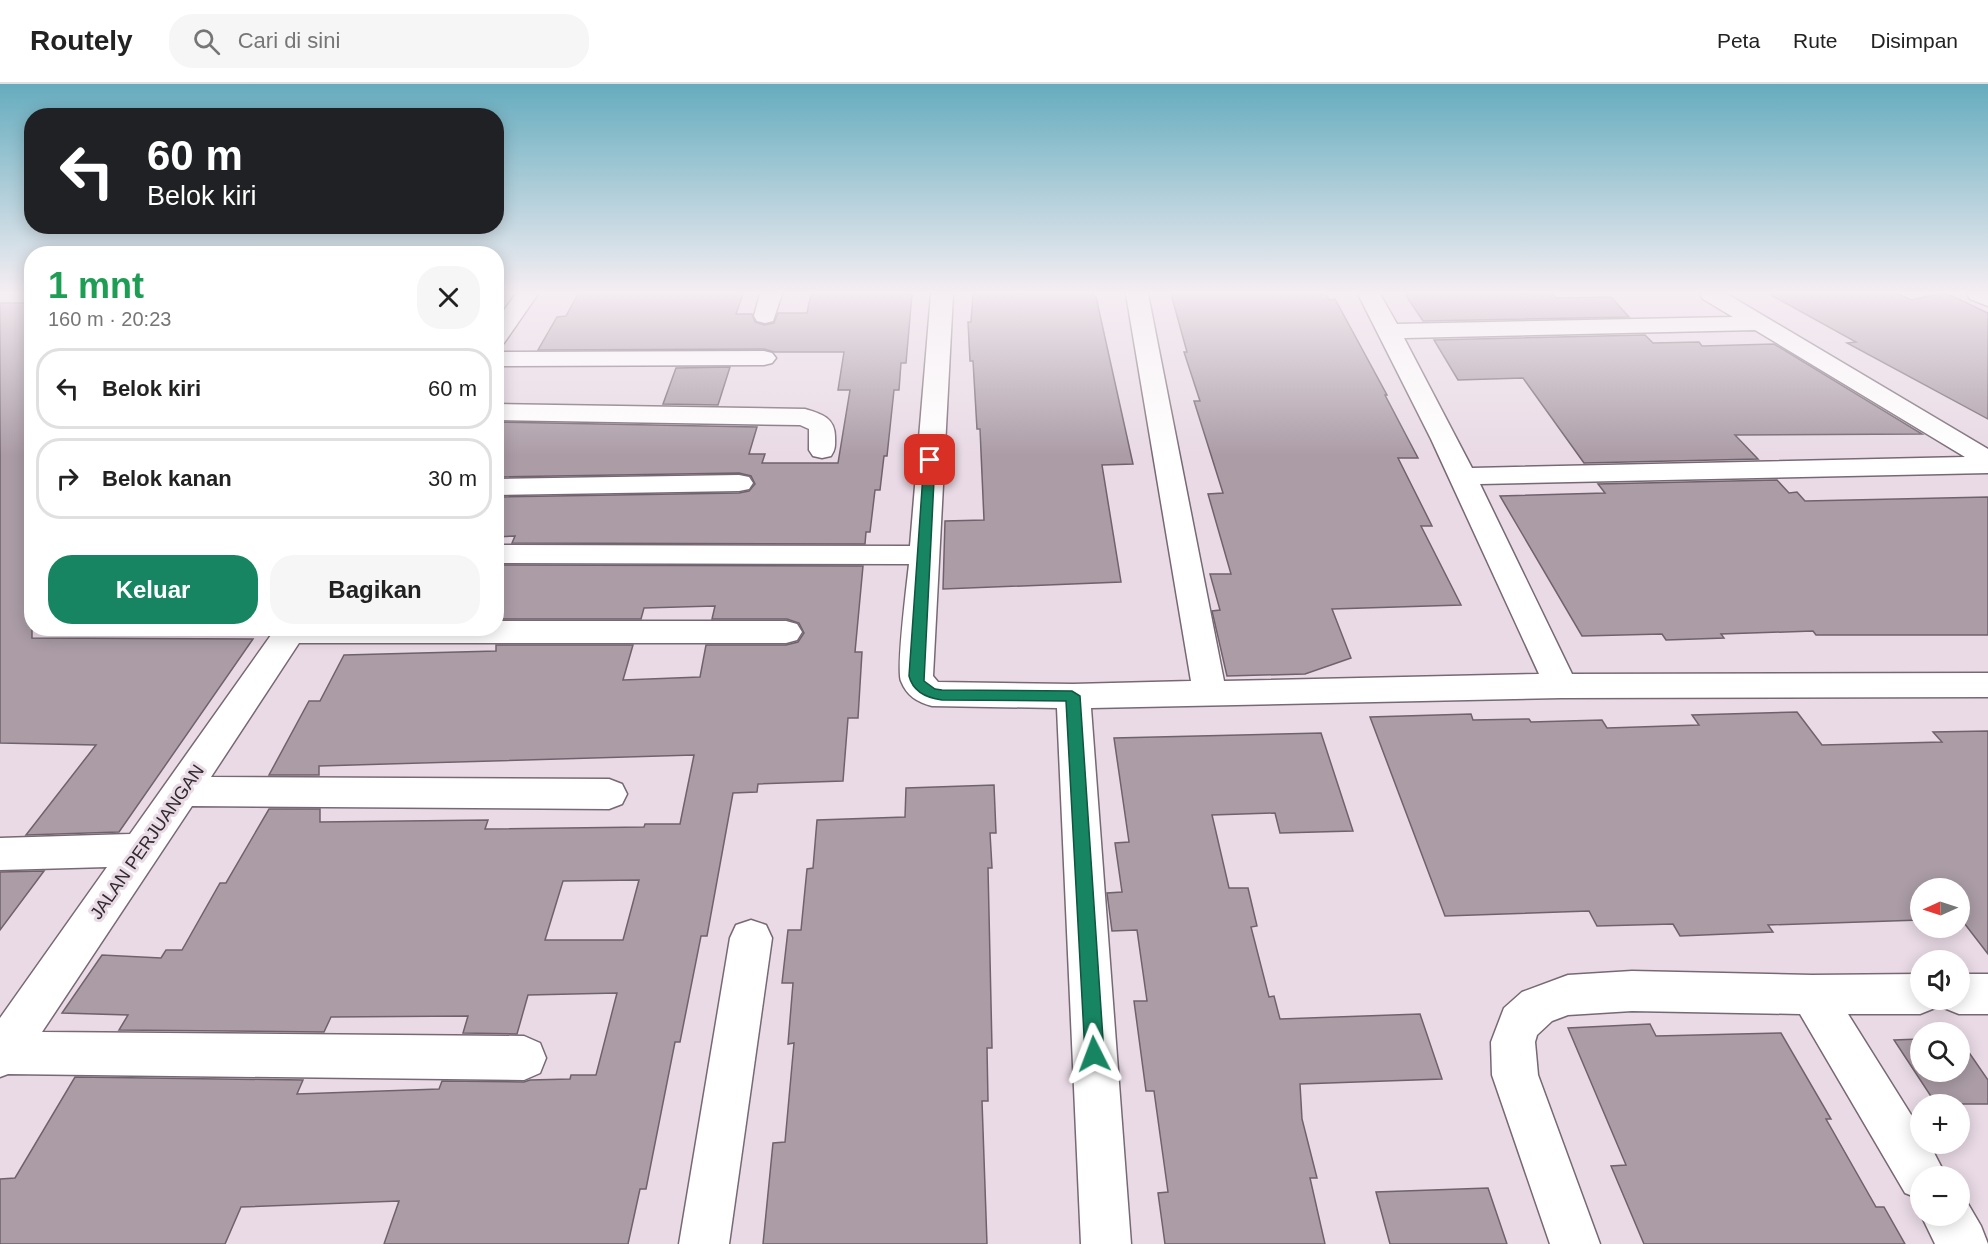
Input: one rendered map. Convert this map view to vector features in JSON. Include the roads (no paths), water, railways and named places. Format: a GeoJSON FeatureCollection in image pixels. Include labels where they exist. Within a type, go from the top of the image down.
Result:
{"type":"FeatureCollection","features":[{"type":"Feature","properties":{"kind":"street"},"geometry":{"type":"LineString","coordinates":[[938,348],[922,555],[916,676],[923,690],[942,695],[1072,696],[1561,686],[1988,686]]}},
{"type":"Feature","properties":{"kind":"street"},"geometry":{"type":"LineString","coordinates":[[1147,348],[1210,693]]}},
{"type":"Feature","properties":{"kind":"street"},"geometry":{"type":"LineString","coordinates":[[1399,348],[1561,686]]}},
{"type":"Feature","properties":{"kind":"street"},"geometry":{"type":"LineString","coordinates":[[1803,348],[1988,460]]}},
{"type":"Feature","properties":{"kind":"street"},"geometry":{"type":"LineString","coordinates":[[504,359],[764,358]]}},
{"type":"Feature","properties":{"kind":"street"},"geometry":{"type":"LineString","coordinates":[[504,412],[805,417],[822,426],[822,450]]}},
{"type":"Feature","properties":{"kind":"street"},"geometry":{"type":"LineString","coordinates":[[1462,476],[1988,465]]}},
{"type":"Feature","properties":{"kind":"street"},"geometry":{"type":"LineString","coordinates":[[504,487],[739,483]]}},
{"type":"Feature","properties":{"kind":"street"},"geometry":{"type":"LineString","coordinates":[[504,554],[922,555]]}},
{"type":"Feature","properties":{"kind":"street"},"geometry":{"type":"LineString","coordinates":[[504,631],[786,632]]}},
{"type":"Feature","properties":{"kind":"street","name":"JALAN PERJUANGAN"},"geometry":{"type":"LineString","coordinates":[[1,1054],[288,636]]}},
{"type":"Feature","properties":{"kind":"street"},"geometry":{"type":"LineString","coordinates":[[1072,696],[1106,1244]]}},
{"type":"Feature","properties":{"kind":"street"},"geometry":{"type":"LineString","coordinates":[[183,791],[609,794]]}},
{"type":"Feature","properties":{"kind":"street"},"geometry":{"type":"LineString","coordinates":[[0,854],[141,850]]}},
{"type":"Feature","properties":{"kind":"street"},"geometry":{"type":"LineString","coordinates":[[704,1244],[751,938]]}},
{"type":"Feature","properties":{"kind":"street"},"geometry":{"type":"LineString","coordinates":[[1575,1244],[1515,1075],[1513,1042],[1519,1023],[1537,1006],[1568,995],[1632,991],[1812,995],[1910,994]]}},
{"type":"Feature","properties":{"kind":"street"},"geometry":{"type":"LineString","coordinates":[[1970,994],[1988,994]]}},
{"type":"Feature","properties":{"kind":"street"},"geometry":{"type":"LineString","coordinates":[[1812,995],[1916,1166]]}},
{"type":"Feature","properties":{"kind":"street"},"geometry":{"type":"LineString","coordinates":[[1,1054],[524,1058]]}},
{"type":"Feature","properties":{"kind":"street"},"geometry":{"type":"LineString","coordinates":[[1952,1226],[1963,1244]]}}]}
